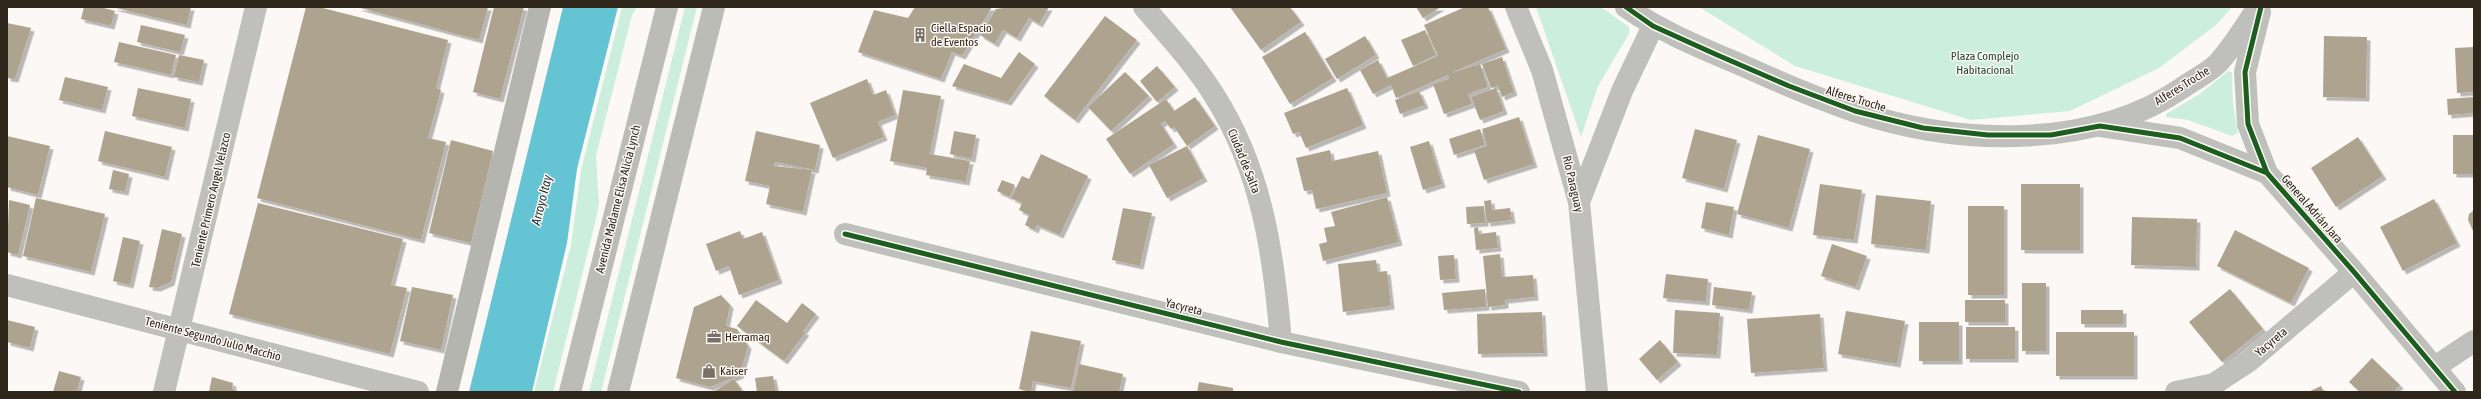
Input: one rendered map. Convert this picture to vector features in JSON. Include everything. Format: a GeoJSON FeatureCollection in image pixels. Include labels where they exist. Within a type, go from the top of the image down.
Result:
{"type":"FeatureCollection","features":[{"type":"Feature","properties":{"kind":"highway","name":"Avenida Madame Elisa Alicia Lynch"},"geometry":{"type":"LineString","coordinates":[[570,392],[667,7]]}},
{"type":"Feature","properties":{"kind":"highway"},"geometry":{"type":"LineString","coordinates":[[618,392],[714,7]]}},
{"type":"Feature","properties":{"kind":"main road"},"geometry":{"type":"LineString","coordinates":[[447,392],[540,7]]}},
{"type":"Feature","properties":{"kind":"street","name":"Teniente Primero Angel Velazco"},"geometry":{"type":"LineString","coordinates":[[164,392],[256,7]]}},
{"type":"Feature","properties":{"kind":"street","name":"Ciudad de Salta"},"geometry":{"type":"LineString","coordinates":[[1144,7],[1214,95],[1245,156],[1265,214],[1277,284],[1281,342]]}},
{"type":"Feature","properties":{"kind":"street","name":"Río Paraguay"},"geometry":{"type":"LineString","coordinates":[[1516,7],[1542,70],[1579,202],[1597,392]]}},
{"type":"Feature","properties":{"kind":"street","name":"Alferes Troche"},"geometry":{"type":"LineString","coordinates":[[1626,7],[1653,26],[1789,86],[1855,111],[1923,128],[1988,135],[2052,135],[2100,126],[2163,101],[2218,63],[2260,7]]}},
{"type":"Feature","properties":{"kind":"street"},"geometry":{"type":"LineString","coordinates":[[2260,7],[2245,72],[2248,124],[2267,173]]}},
{"type":"Feature","properties":{"kind":"street"},"geometry":{"type":"LineString","coordinates":[[1579,202],[1622,91],[1653,26]]}},
{"type":"Feature","properties":{"kind":"street","name":"General Adrián Jara"},"geometry":{"type":"LineString","coordinates":[[2100,126],[2180,138],[2267,173],[2354,272],[2455,392]]}},
{"type":"Feature","properties":{"kind":"street","name":"Yacyreta"},"geometry":{"type":"LineString","coordinates":[[845,234],[1281,342],[1519,392]]}},
{"type":"Feature","properties":{"kind":"street","name":"Yacyreta"},"geometry":{"type":"LineString","coordinates":[[2176,392],[2214,384],[2249,361],[2354,272]]}},
{"type":"Feature","properties":{"kind":"street","name":"Teniente Segundo Julio Macchio"},"geometry":{"type":"LineString","coordinates":[[7,285],[418,392]]}},
{"type":"Feature","properties":{"kind":"street"},"geometry":{"type":"LineString","coordinates":[[2435,367],[2474,341]]}},
{"type":"Feature","properties":{"kind":"green space"},"geometry":{"type":"Polygon","coordinates":[[[622,7],[637,7],[632,15],[596,156],[599,204],[596,219],[553,392],[534,392],[571,245],[581,170],[622,7]]]}},
{"type":"Feature","properties":{"kind":"green space"},"geometry":{"type":"Polygon","coordinates":[[[685,7],[697,7],[601,392],[589,392],[685,7]]]}},
{"type":"Feature","properties":{"kind":"green space"},"geometry":{"type":"Polygon","coordinates":[[[1536,7],[1601,7],[1629,27],[1629,34],[1598,86],[1581,137],[1536,7]]]}},
{"type":"Feature","properties":{"kind":"green space","name":"Plaza Complejo Habitacional"},"geometry":{"type":"Polygon","coordinates":[[[1699,7],[2232,7],[2216,25],[2159,68],[2070,111],[1971,120],[1795,66],[1699,7]]]}},
{"type":"Feature","properties":{"kind":"green space"},"geometry":{"type":"Polygon","coordinates":[[[2228,71],[2232,72],[2233,104],[2238,133],[2232,136],[2188,120],[2166,117],[2166,114],[2201,93],[2228,71]]]}},
{"type":"Feature","properties":{"kind":"water","name":"Arroyo Itay"},"geometry":{"type":"Polygon","coordinates":[[[563,7],[618,7],[577,169],[567,243],[532,392],[469,392],[563,7]]]}},
{"type":"Feature","properties":{"kind":"building"},"geometry":{"type":"Polygon","coordinates":[[[84,7],[100,7],[115,11],[111,26],[81,19],[84,7]]]}},
{"type":"Feature","properties":{"kind":"building"},"geometry":{"type":"Polygon","coordinates":[[[112,7],[191,7],[187,25],[112,7]]]}},
{"type":"Feature","properties":{"kind":"building"},"geometry":{"type":"Polygon","coordinates":[[[306,7],[319,7],[448,40],[436,88],[441,90],[428,138],[446,142],[421,240],[257,198],[306,7]]]}},
{"type":"Feature","properties":{"kind":"building"},"geometry":{"type":"Polygon","coordinates":[[[357,7],[488,7],[479,40],[357,7]]]}},
{"type":"Feature","properties":{"kind":"building"},"geometry":{"type":"Polygon","coordinates":[[[494,7],[524,7],[500,99],[473,92],[494,7]]]}},
{"type":"Feature","properties":{"kind":"building","name":"Ciella Espacio de Eventos"},"geometry":{"type":"Polygon","coordinates":[[[915,7],[992,7],[962,56],[952,52],[941,79],[858,52],[874,10],[908,18],[915,7]]]}},
{"type":"Feature","properties":{"kind":"building"},"geometry":{"type":"Polygon","coordinates":[[[1010,7],[1049,7],[1039,24],[1029,18],[1017,38],[1003,30],[995,44],[980,35],[996,9],[1010,7]]]}},
{"type":"Feature","properties":{"kind":"building"},"geometry":{"type":"Polygon","coordinates":[[[1230,7],[1290,7],[1301,22],[1261,50],[1230,7]]]}},
{"type":"Feature","properties":{"kind":"building"},"geometry":{"type":"Polygon","coordinates":[[[1416,7],[1441,7],[1423,18],[1416,7]]]}},
{"type":"Feature","properties":{"kind":"building"},"geometry":{"type":"Polygon","coordinates":[[[1465,7],[1488,7],[1506,49],[1451,73],[1480,64],[1488,87],[1468,94],[1472,104],[1444,114],[1433,84],[1449,79],[1448,75],[1396,98],[1391,85],[1373,94],[1360,70],[1378,60],[1387,78],[1438,56],[1424,25],[1465,7]]]}},
{"type":"Feature","properties":{"kind":"building"},"geometry":{"type":"Polygon","coordinates":[[[1105,16],[1137,40],[1075,120],[1044,96],[1105,16]]]}},
{"type":"Feature","properties":{"kind":"building"},"geometry":{"type":"Polygon","coordinates":[[[7,23],[31,28],[15,79],[7,78],[7,23]]]}},
{"type":"Feature","properties":{"kind":"building"},"geometry":{"type":"Polygon","coordinates":[[[141,25],[185,35],[180,52],[137,42],[141,25]]]}},
{"type":"Feature","properties":{"kind":"building"},"geometry":{"type":"Polygon","coordinates":[[[1425,30],[1436,55],[1413,66],[1401,40],[1425,30]]]}},
{"type":"Feature","properties":{"kind":"building"},"geometry":{"type":"Polygon","coordinates":[[[1305,32],[1333,78],[1290,104],[1262,57],[1305,32]]]}},
{"type":"Feature","properties":{"kind":"building"},"geometry":{"type":"Polygon","coordinates":[[[1365,36],[1376,55],[1337,79],[1325,59],[1365,36]]]}},
{"type":"Feature","properties":{"kind":"building"},"geometry":{"type":"Polygon","coordinates":[[[2324,36],[2367,37],[2366,98],[2323,97],[2324,36]]]}},
{"type":"Feature","properties":{"kind":"building"},"geometry":{"type":"Polygon","coordinates":[[[119,42],[176,55],[171,75],[114,62],[119,42]]]}},
{"type":"Feature","properties":{"kind":"building"},"geometry":{"type":"Polygon","coordinates":[[[2474,47],[2474,92],[2457,93],[2455,48],[2474,47]]]}},
{"type":"Feature","properties":{"kind":"building"},"geometry":{"type":"Polygon","coordinates":[[[1019,52],[1035,64],[1008,102],[952,86],[964,64],[1001,78],[1019,52]]]}},
{"type":"Feature","properties":{"kind":"building"},"geometry":{"type":"Polygon","coordinates":[[[179,55],[204,60],[199,82],[174,77],[179,55]]]}},
{"type":"Feature","properties":{"kind":"building"},"geometry":{"type":"Polygon","coordinates":[[[1502,57],[1514,92],[1502,97],[1498,86],[1491,88],[1482,64],[1502,57]]]}},
{"type":"Feature","properties":{"kind":"building"},"geometry":{"type":"Polygon","coordinates":[[[1157,66],[1175,87],[1157,102],[1140,81],[1157,66]]]}},
{"type":"Feature","properties":{"kind":"building"},"geometry":{"type":"Polygon","coordinates":[[[1125,72],[1149,96],[1111,131],[1088,107],[1125,72]]]}},
{"type":"Feature","properties":{"kind":"building"},"geometry":{"type":"Polygon","coordinates":[[[65,77],[108,87],[102,110],[59,100],[65,77]]]}},
{"type":"Feature","properties":{"kind":"building"},"geometry":{"type":"Polygon","coordinates":[[[867,79],[873,95],[886,90],[895,115],[878,122],[884,137],[833,158],[810,103],[867,79]]]}},
{"type":"Feature","properties":{"kind":"building"},"geometry":{"type":"Polygon","coordinates":[[[138,88],[191,99],[185,128],[132,116],[138,88]]]}},
{"type":"Feature","properties":{"kind":"building"},"geometry":{"type":"Polygon","coordinates":[[[1347,88],[1363,125],[1306,148],[1299,132],[1293,134],[1284,113],[1347,88]]]}},
{"type":"Feature","properties":{"kind":"building"},"geometry":{"type":"Polygon","coordinates":[[[1496,88],[1504,111],[1480,120],[1471,97],[1496,88]]]}},
{"type":"Feature","properties":{"kind":"building"},"geometry":{"type":"Polygon","coordinates":[[[903,90],[941,96],[930,154],[970,161],[966,182],[926,175],[927,168],[890,161],[903,90]]]}},
{"type":"Feature","properties":{"kind":"building"},"geometry":{"type":"Polygon","coordinates":[[[1419,91],[1425,105],[1400,114],[1395,100],[1419,91]]]}},
{"type":"Feature","properties":{"kind":"building"},"geometry":{"type":"Polygon","coordinates":[[[1195,97],[1215,126],[1187,146],[1174,127],[1171,129],[1165,121],[1161,124],[1174,144],[1130,174],[1106,139],[1166,99],[1174,111],[1195,97]]]}},
{"type":"Feature","properties":{"kind":"building"},"geometry":{"type":"Polygon","coordinates":[[[2474,97],[2474,113],[2448,115],[2447,99],[2474,97]]]}},
{"type":"Feature","properties":{"kind":"building"},"geometry":{"type":"Polygon","coordinates":[[[1519,117],[1534,164],[1484,180],[1474,150],[1487,146],[1482,129],[1519,117]]]}},
{"type":"Feature","properties":{"kind":"building"},"geometry":{"type":"Polygon","coordinates":[[[1480,129],[1485,145],[1454,155],[1449,139],[1480,129]]]}},
{"type":"Feature","properties":{"kind":"building"},"geometry":{"type":"Polygon","coordinates":[[[1695,129],[1737,140],[1724,189],[1682,178],[1695,129]]]}},
{"type":"Feature","properties":{"kind":"building"},"geometry":{"type":"Polygon","coordinates":[[[105,131],[172,147],[165,177],[98,161],[105,131]]]}},
{"type":"Feature","properties":{"kind":"building"},"geometry":{"type":"Polygon","coordinates":[[[756,131],[820,145],[815,170],[775,162],[774,166],[812,170],[803,212],[766,204],[770,186],[745,181],[756,131]]]}},
{"type":"Feature","properties":{"kind":"building"},"geometry":{"type":"Polygon","coordinates":[[[954,131],[976,135],[972,159],[950,154],[954,131]]]}},
{"type":"Feature","properties":{"kind":"building"},"geometry":{"type":"Polygon","coordinates":[[[1758,135],[1810,149],[1789,228],[1737,214],[1758,135]]]}},
{"type":"Feature","properties":{"kind":"building"},"geometry":{"type":"Polygon","coordinates":[[[2453,135],[2474,135],[2474,174],[2453,174],[2453,135]]]}},
{"type":"Feature","properties":{"kind":"building"},"geometry":{"type":"Polygon","coordinates":[[[7,136],[50,146],[38,195],[7,187],[7,136]]]}},
{"type":"Feature","properties":{"kind":"building"},"geometry":{"type":"Polygon","coordinates":[[[2358,137],[2383,176],[2336,207],[2311,168],[2358,137]]]}},
{"type":"Feature","properties":{"kind":"building"},"geometry":{"type":"Polygon","coordinates":[[[451,140],[493,151],[471,243],[429,233],[451,140]]]}},
{"type":"Feature","properties":{"kind":"building"},"geometry":{"type":"Polygon","coordinates":[[[1429,141],[1442,184],[1423,190],[1410,147],[1429,141]]]}},
{"type":"Feature","properties":{"kind":"building"},"geometry":{"type":"Polygon","coordinates":[[[1187,146],[1204,178],[1167,198],[1149,165],[1187,146]]]}},
{"type":"Feature","properties":{"kind":"building"},"geometry":{"type":"Polygon","coordinates":[[[1330,150],[1332,161],[1378,151],[1387,193],[1316,209],[1312,190],[1304,191],[1296,158],[1330,150]]]}},
{"type":"Feature","properties":{"kind":"building"},"geometry":{"type":"Polygon","coordinates":[[[1041,154],[1088,176],[1060,235],[1037,225],[1035,230],[1025,225],[1029,215],[1019,210],[1022,203],[1011,198],[1022,176],[1029,179],[1041,154]]]}},
{"type":"Feature","properties":{"kind":"building"},"geometry":{"type":"Polygon","coordinates":[[[113,170],[129,174],[125,192],[109,189],[113,170]]]}},
{"type":"Feature","properties":{"kind":"building"},"geometry":{"type":"Polygon","coordinates":[[[1002,180],[1015,185],[1010,197],[997,191],[1002,180]]]}},
{"type":"Feature","properties":{"kind":"building"},"geometry":{"type":"Polygon","coordinates":[[[1820,184],[1862,190],[1854,240],[1813,235],[1820,184]]]}},
{"type":"Feature","properties":{"kind":"building"},"geometry":{"type":"Polygon","coordinates":[[[2021,184],[2080,184],[2080,250],[2021,250],[2021,184]]]}},
{"type":"Feature","properties":{"kind":"building"},"geometry":{"type":"Polygon","coordinates":[[[1876,195],[1931,201],[1926,250],[1871,244],[1876,195]]]}},
{"type":"Feature","properties":{"kind":"building"},"geometry":{"type":"Polygon","coordinates":[[[1387,197],[1399,242],[1323,261],[1319,244],[1327,242],[1324,228],[1335,226],[1331,212],[1387,197]]]}},
{"type":"Feature","properties":{"kind":"building"},"geometry":{"type":"Polygon","coordinates":[[[36,198],[105,214],[91,272],[23,256],[36,198]]]}},
{"type":"Feature","properties":{"kind":"building"},"geometry":{"type":"Polygon","coordinates":[[[2434,199],[2457,243],[2403,271],[2380,227],[2434,199]]]}},
{"type":"Feature","properties":{"kind":"building"},"geometry":{"type":"Polygon","coordinates":[[[9,200],[30,205],[18,255],[7,252],[9,200]]]}},
{"type":"Feature","properties":{"kind":"building"},"geometry":{"type":"Polygon","coordinates":[[[1491,200],[1492,210],[1510,208],[1512,220],[1487,223],[1484,201],[1491,200]]]}},
{"type":"Feature","properties":{"kind":"building"},"geometry":{"type":"Polygon","coordinates":[[[1706,202],[1734,207],[1729,235],[1701,228],[1706,202]]]}},
{"type":"Feature","properties":{"kind":"building"},"geometry":{"type":"Polygon","coordinates":[[[258,203],[403,239],[391,285],[407,288],[390,354],[229,314],[258,203]]]}},
{"type":"Feature","properties":{"kind":"building"},"geometry":{"type":"Polygon","coordinates":[[[1484,206],[1485,223],[1467,224],[1466,207],[1484,206]]]}},
{"type":"Feature","properties":{"kind":"building"},"geometry":{"type":"Polygon","coordinates":[[[1968,206],[2004,206],[2004,295],[1968,295],[1968,206]]]}},
{"type":"Feature","properties":{"kind":"building"},"geometry":{"type":"Polygon","coordinates":[[[1123,208],[1152,213],[1140,266],[1112,260],[1123,208]]]}},
{"type":"Feature","properties":{"kind":"building"},"geometry":{"type":"Polygon","coordinates":[[[2474,210],[2474,233],[2468,220],[2469,214],[2474,210]]]}},
{"type":"Feature","properties":{"kind":"building"},"geometry":{"type":"Polygon","coordinates":[[[2132,217],[2197,219],[2196,267],[2131,265],[2132,217]]]}},
{"type":"Feature","properties":{"kind":"building"},"geometry":{"type":"Polygon","coordinates":[[[1478,227],[1479,234],[1496,232],[1498,248],[1476,250],[1474,228],[1478,227]]]}},
{"type":"Feature","properties":{"kind":"building"},"geometry":{"type":"Polygon","coordinates":[[[162,229],[182,234],[171,282],[157,288],[149,287],[162,229]]]}},
{"type":"Feature","properties":{"kind":"building"},"geometry":{"type":"Polygon","coordinates":[[[2235,230],[2309,268],[2291,303],[2217,266],[2235,230]]]}},
{"type":"Feature","properties":{"kind":"building"},"geometry":{"type":"Polygon","coordinates":[[[740,231],[743,239],[762,232],[779,280],[739,295],[729,266],[716,271],[706,244],[740,231]]]}},
{"type":"Feature","properties":{"kind":"building"},"geometry":{"type":"Polygon","coordinates":[[[123,237],[140,241],[130,285],[113,281],[123,237]]]}},
{"type":"Feature","properties":{"kind":"building"},"geometry":{"type":"Polygon","coordinates":[[[1832,244],[1867,256],[1856,287],[1821,276],[1832,244]]]}},
{"type":"Feature","properties":{"kind":"building"},"geometry":{"type":"Polygon","coordinates":[[[1500,254],[1502,277],[1533,275],[1535,297],[1505,300],[1505,305],[1488,307],[1483,256],[1500,254]]]}},
{"type":"Feature","properties":{"kind":"building"},"geometry":{"type":"Polygon","coordinates":[[[1454,255],[1456,279],[1440,280],[1438,256],[1454,255]]]}},
{"type":"Feature","properties":{"kind":"building"},"geometry":{"type":"Polygon","coordinates":[[[1376,260],[1378,272],[1387,271],[1391,306],[1343,312],[1338,264],[1376,260]]]}},
{"type":"Feature","properties":{"kind":"building"},"geometry":{"type":"Polygon","coordinates":[[[1666,274],[1708,279],[1706,302],[1663,298],[1666,274]]]}},
{"type":"Feature","properties":{"kind":"building"},"geometry":{"type":"Polygon","coordinates":[[[2022,283],[2046,283],[2046,351],[2022,351],[2022,283]]]}},
{"type":"Feature","properties":{"kind":"building"},"geometry":{"type":"Polygon","coordinates":[[[412,287],[453,295],[441,350],[400,341],[412,287]]]}},
{"type":"Feature","properties":{"kind":"building"},"geometry":{"type":"Polygon","coordinates":[[[1714,287],[1752,292],[1749,310],[1712,305],[1714,287]]]}},
{"type":"Feature","properties":{"kind":"building"},"geometry":{"type":"Polygon","coordinates":[[[1485,289],[1486,307],[1444,310],[1442,293],[1485,289]]]}},
{"type":"Feature","properties":{"kind":"building"},"geometry":{"type":"Polygon","coordinates":[[[2230,289],[2263,329],[2222,362],[2189,322],[2230,289]]]}},
{"type":"Feature","properties":{"kind":"building","name":"Herramaq"},"geometry":{"type":"Polygon","coordinates":[[[721,295],[730,305],[726,326],[737,329],[748,346],[740,375],[710,387],[676,378],[694,307],[721,295]]]}},
{"type":"Feature","properties":{"kind":"building"},"geometry":{"type":"Polygon","coordinates":[[[756,300],[787,323],[802,303],[816,314],[803,331],[806,332],[784,361],[737,326],[756,300]]]}},
{"type":"Feature","properties":{"kind":"building"},"geometry":{"type":"Polygon","coordinates":[[[1965,300],[2005,300],[2005,322],[1965,322],[1965,300]]]}},
{"type":"Feature","properties":{"kind":"building"},"geometry":{"type":"Polygon","coordinates":[[[1675,310],[1720,313],[1717,355],[1673,353],[1675,310]]]}},
{"type":"Feature","properties":{"kind":"building"},"geometry":{"type":"Polygon","coordinates":[[[2081,310],[2123,310],[2123,324],[2081,324],[2081,310]]]}},
{"type":"Feature","properties":{"kind":"building"},"geometry":{"type":"Polygon","coordinates":[[[1846,311],[1905,321],[1897,364],[1838,354],[1846,311]]]}},
{"type":"Feature","properties":{"kind":"building"},"geometry":{"type":"Polygon","coordinates":[[[1542,312],[1544,353],[1478,354],[1477,314],[1542,312]]]}},
{"type":"Feature","properties":{"kind":"building"},"geometry":{"type":"Polygon","coordinates":[[[1820,314],[1824,368],[1751,373],[1747,319],[1820,314]]]}},
{"type":"Feature","properties":{"kind":"building"},"geometry":{"type":"Polygon","coordinates":[[[7,320],[35,327],[30,348],[7,342],[7,320]]]}},
{"type":"Feature","properties":{"kind":"building"},"geometry":{"type":"Polygon","coordinates":[[[1919,322],[1959,322],[1959,361],[1919,361],[1919,322]]]}},
{"type":"Feature","properties":{"kind":"building"},"geometry":{"type":"Polygon","coordinates":[[[1966,327],[2015,327],[2015,359],[1966,359],[1966,327]]]}},
{"type":"Feature","properties":{"kind":"building"},"geometry":{"type":"Polygon","coordinates":[[[1031,331],[1081,341],[1071,388],[1033,381],[1031,392],[1019,389],[1031,331]]]}},
{"type":"Feature","properties":{"kind":"building"},"geometry":{"type":"Polygon","coordinates":[[[2056,332],[2134,332],[2134,376],[2056,376],[2056,332]]]}},
{"type":"Feature","properties":{"kind":"building"},"geometry":{"type":"Polygon","coordinates":[[[1660,340],[1678,362],[1657,380],[1639,359],[1660,340]]]}},
{"type":"Feature","properties":{"kind":"building"},"geometry":{"type":"Polygon","coordinates":[[[2372,358],[2400,385],[2393,392],[2360,392],[2349,382],[2372,358]]]}},
{"type":"Feature","properties":{"kind":"building"},"geometry":{"type":"Polygon","coordinates":[[[1079,364],[1123,374],[1119,392],[1073,392],[1079,364]]]}},
{"type":"Feature","properties":{"kind":"building"},"geometry":{"type":"Polygon","coordinates":[[[59,371],[81,377],[77,392],[53,392],[59,371]]]}},
{"type":"Feature","properties":{"kind":"building"},"geometry":{"type":"Polygon","coordinates":[[[773,376],[776,392],[757,392],[755,378],[773,376]]]}},
{"type":"Feature","properties":{"kind":"building"},"geometry":{"type":"Polygon","coordinates":[[[212,377],[233,383],[232,389],[241,392],[209,392],[212,377]]]}},
{"type":"Feature","properties":{"kind":"building"},"geometry":{"type":"Polygon","coordinates":[[[734,379],[743,392],[713,392],[734,379]]]}},
{"type":"Feature","properties":{"kind":"building"},"geometry":{"type":"Polygon","coordinates":[[[1199,382],[1233,388],[1233,392],[1197,392],[1199,382]]]}},
{"type":"Feature","properties":{"kind":"building"},"geometry":{"type":"Polygon","coordinates":[[[2321,386],[2324,392],[2308,392],[2321,386]]]}},
{"type":"Feature","properties":{"kind":"cycle path"},"geometry":{"type":"LineString","coordinates":[[1626,7],[1653,26],[1789,86],[1855,111],[1923,128],[1988,135],[2051,135],[2100,126],[2180,138],[2267,173],[2354,272],[2455,392]]}},
{"type":"Feature","properties":{"kind":"cycle path"},"geometry":{"type":"LineString","coordinates":[[2261,7],[2245,72],[2248,124],[2267,173]]}},
{"type":"Feature","properties":{"kind":"cycle path"},"geometry":{"type":"LineString","coordinates":[[845,234],[1281,342],[1519,392]]}},
{"type":"Feature","properties":{"kind":"place","name":"Ciella Espacio de Eventos"},"geometry":{"type":"Point","coordinates":[920,35]}},
{"type":"Feature","properties":{"kind":"place","name":"Herramaq"},"geometry":{"type":"Point","coordinates":[714,337]}},
{"type":"Feature","properties":{"kind":"place","name":"Kaiser"},"geometry":{"type":"Point","coordinates":[709,371]}}]}
